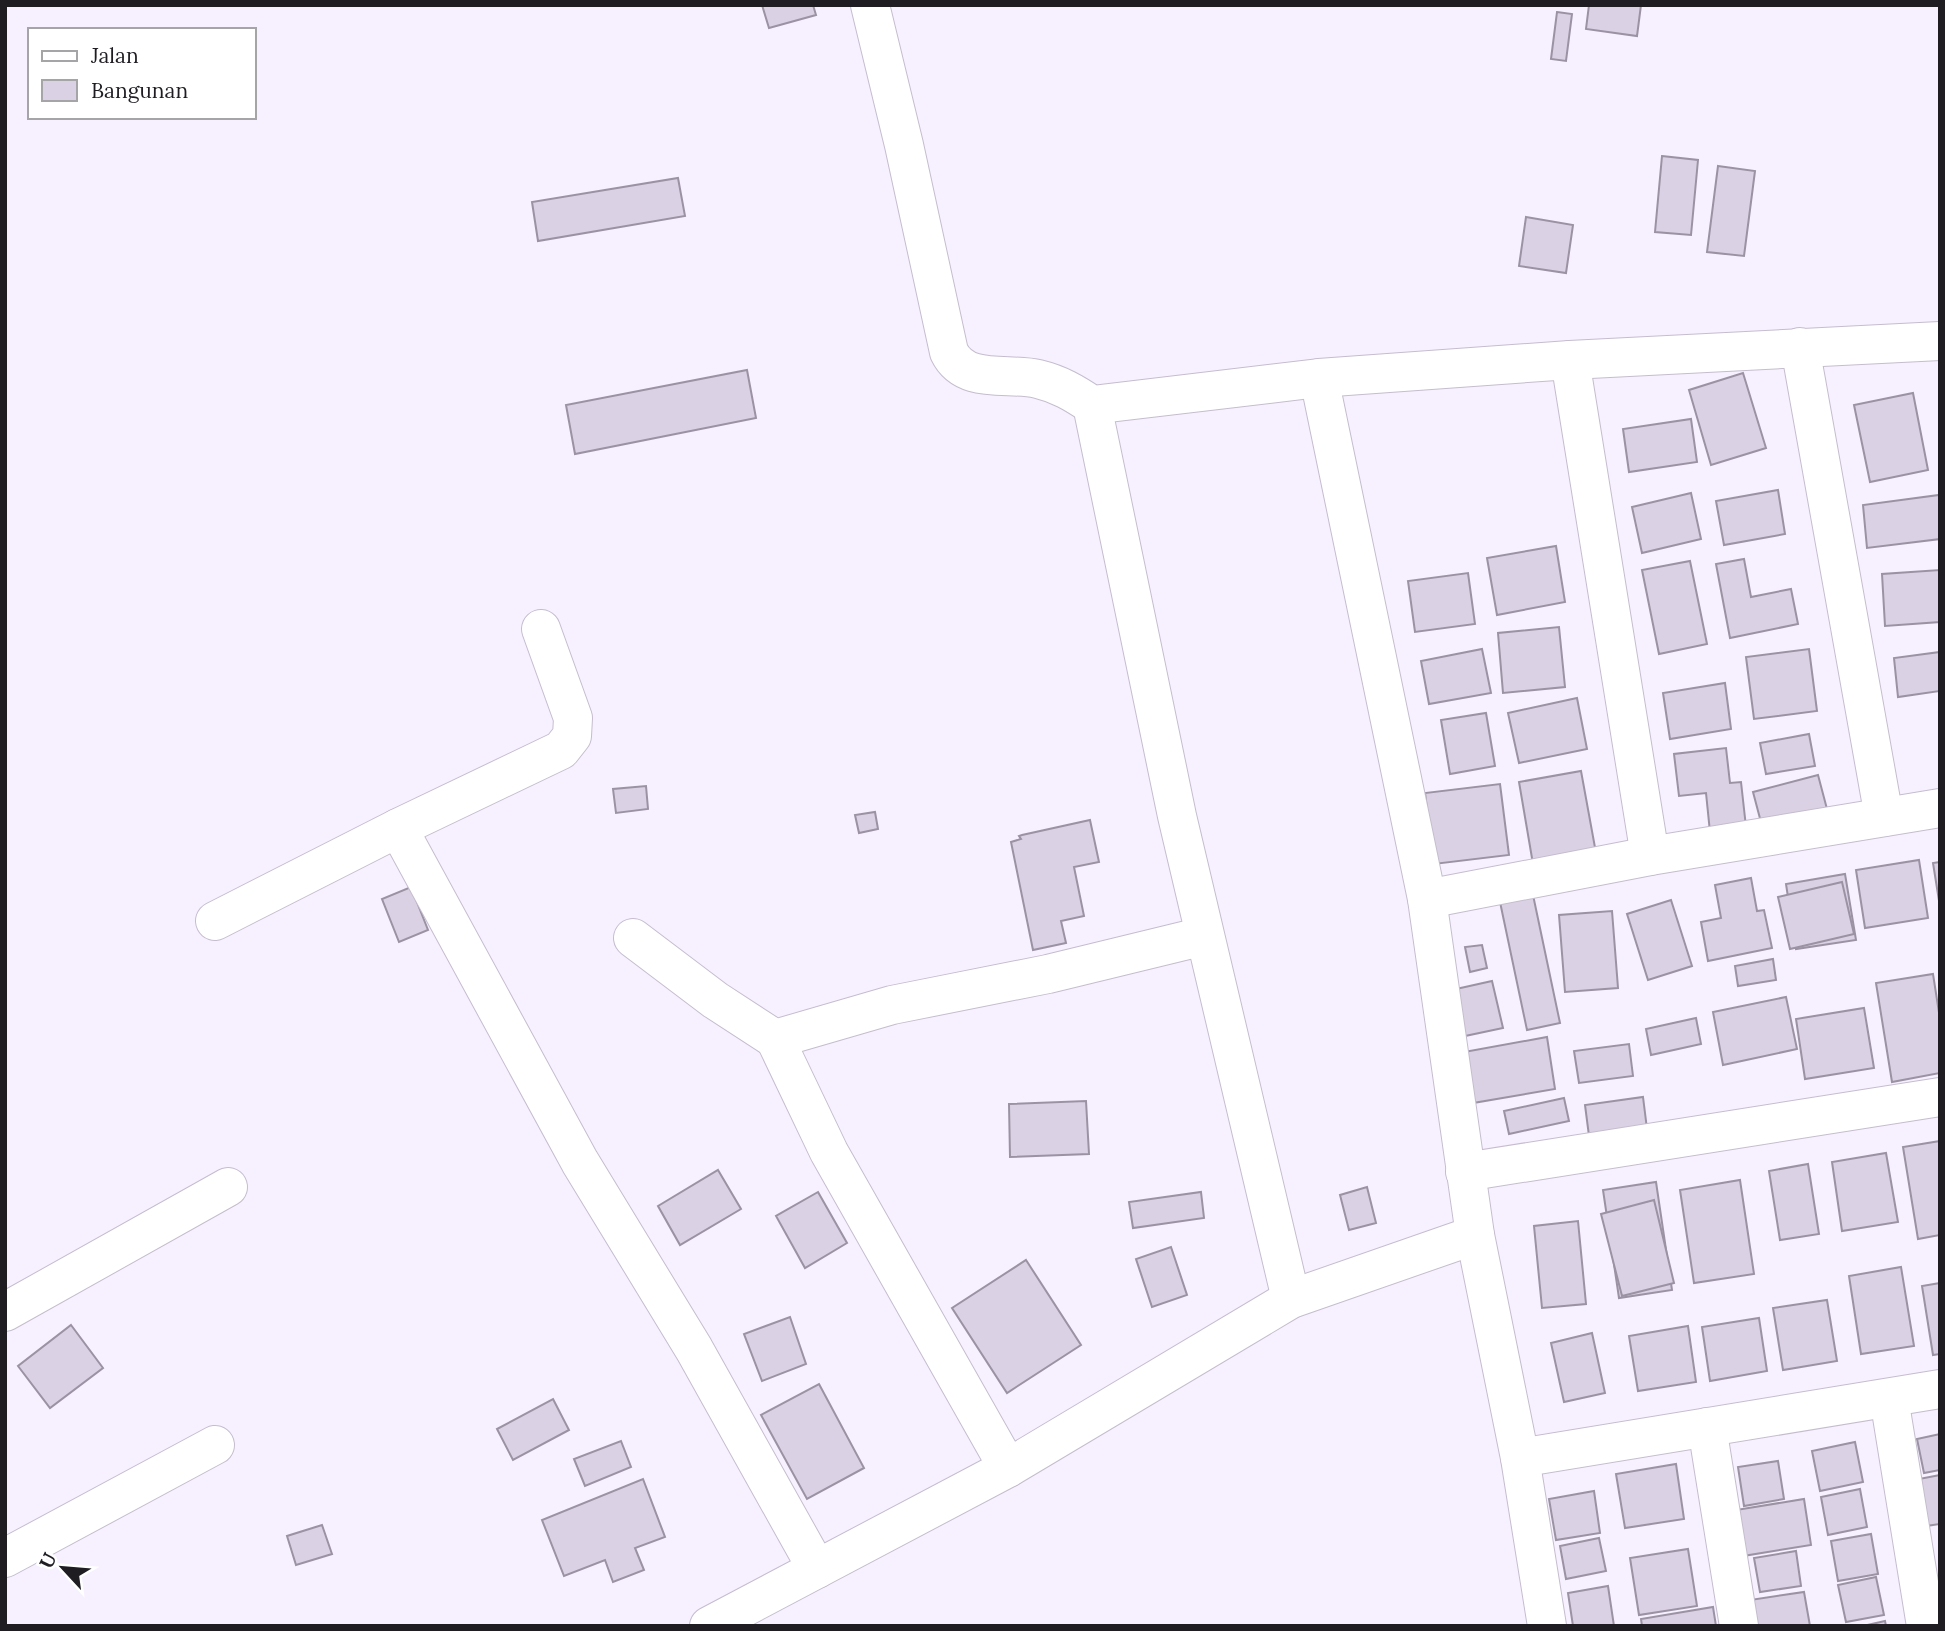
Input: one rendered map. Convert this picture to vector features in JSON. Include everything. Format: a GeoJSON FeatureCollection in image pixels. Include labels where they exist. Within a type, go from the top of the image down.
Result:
{"type":"FeatureCollection","features":[{"type":"Feature","properties":{"kind":"street"},"geometry":{"type":"LineString","coordinates":[[870,5],[949,352],[955,364],[974,374],[1035,379],[1068,388],[1092,405],[1319,378],[1570,360],[1940,341]]}},
{"type":"Feature","properties":{"kind":"street"},"geometry":{"type":"LineString","coordinates":[[1800,347],[1884,817]]}},
{"type":"Feature","properties":{"kind":"street"},"geometry":{"type":"LineString","coordinates":[[1570,360],[1650,856]]}},
{"type":"Feature","properties":{"kind":"street"},"geometry":{"type":"LineString","coordinates":[[1319,378],[1427,899],[1475,1235],[1520,1458],[1547,1626]]}},
{"type":"Feature","properties":{"kind":"street"},"geometry":{"type":"LineString","coordinates":[[1092,405],[1177,816],[1291,1299]]}},
{"type":"Feature","properties":{"kind":"street"},"geometry":{"type":"LineString","coordinates":[[215,921],[398,828],[561,750],[572,736],[573,719],[541,629]]}},
{"type":"Feature","properties":{"kind":"street"},"geometry":{"type":"LineString","coordinates":[[1427,899],[1650,856],[1940,808]]}},
{"type":"Feature","properties":{"kind":"street"},"geometry":{"type":"LineString","coordinates":[[398,828],[580,1162],[694,1349],[817,1569]]}},
{"type":"Feature","properties":{"kind":"street"},"geometry":{"type":"LineString","coordinates":[[775,1038],[891,1005],[1048,974],[1204,936]]}},
{"type":"Feature","properties":{"kind":"street"},"geometry":{"type":"LineString","coordinates":[[633,938],[715,1000],[775,1038],[829,1152],[1008,1468]]}},
{"type":"Feature","properties":{"kind":"street"},"geometry":{"type":"LineString","coordinates":[[1465,1172],[1940,1097]]}},
{"type":"Feature","properties":{"kind":"street"},"geometry":{"type":"LineString","coordinates":[[5,1312],[228,1187]]}},
{"type":"Feature","properties":{"kind":"street"},"geometry":{"type":"LineString","coordinates":[[709,1626],[1008,1468],[1291,1299],[1475,1235]]}},
{"type":"Feature","properties":{"kind":"street"},"geometry":{"type":"LineString","coordinates":[[1520,1458],[1940,1389]]}},
{"type":"Feature","properties":{"kind":"street"},"geometry":{"type":"LineString","coordinates":[[1889,1398],[1926,1626]]}},
{"type":"Feature","properties":{"kind":"street"},"geometry":{"type":"LineString","coordinates":[[1707,1427],[1739,1626]]}},
{"type":"Feature","properties":{"kind":"street"},"geometry":{"type":"LineString","coordinates":[[5,1558],[215,1445]]}},
{"type":"Feature","properties":{"kind":"building"},"geometry":{"type":"Polygon","coordinates":[[[762,5],[813,5],[816,15],[769,28],[762,5]]]}},
{"type":"Feature","properties":{"kind":"building"},"geometry":{"type":"Polygon","coordinates":[[[1589,5],[1641,5],[1637,36],[1586,29],[1589,5]]]}},
{"type":"Feature","properties":{"kind":"building"},"geometry":{"type":"Polygon","coordinates":[[[1557,12],[1572,14],[1566,61],[1551,59],[1557,12]]]}},
{"type":"Feature","properties":{"kind":"building"},"geometry":{"type":"Polygon","coordinates":[[[1662,156],[1698,160],[1691,235],[1655,232],[1662,156]]]}},
{"type":"Feature","properties":{"kind":"building"},"geometry":{"type":"Polygon","coordinates":[[[1718,166],[1755,171],[1744,256],[1707,252],[1718,166]]]}},
{"type":"Feature","properties":{"kind":"building"},"geometry":{"type":"Polygon","coordinates":[[[678,178],[685,216],[538,241],[532,202],[678,178]]]}},
{"type":"Feature","properties":{"kind":"building"},"geometry":{"type":"Polygon","coordinates":[[[1526,217],[1573,225],[1566,273],[1519,266],[1526,217]]]}},
{"type":"Feature","properties":{"kind":"building"},"geometry":{"type":"Polygon","coordinates":[[[747,370],[756,418],[575,454],[566,405],[747,370]]]}},
{"type":"Feature","properties":{"kind":"building"},"geometry":{"type":"Polygon","coordinates":[[[1743,373],[1766,448],[1711,465],[1689,390],[1743,373]]]}},
{"type":"Feature","properties":{"kind":"building"},"geometry":{"type":"Polygon","coordinates":[[[1913,393],[1928,470],[1870,482],[1854,405],[1913,393]]]}},
{"type":"Feature","properties":{"kind":"building"},"geometry":{"type":"Polygon","coordinates":[[[1691,419],[1697,462],[1629,472],[1623,429],[1691,419]]]}},
{"type":"Feature","properties":{"kind":"building"},"geometry":{"type":"Polygon","coordinates":[[[1778,490],[1785,534],[1724,545],[1716,501],[1778,490]]]}},
{"type":"Feature","properties":{"kind":"building"},"geometry":{"type":"Polygon","coordinates":[[[1691,493],[1701,539],[1642,553],[1632,507],[1691,493]]]}},
{"type":"Feature","properties":{"kind":"building"},"geometry":{"type":"Polygon","coordinates":[[[1939,495],[1940,539],[1867,548],[1863,505],[1939,495]]]}},
{"type":"Feature","properties":{"kind":"building"},"geometry":{"type":"Polygon","coordinates":[[[1556,546],[1565,602],[1497,615],[1487,558],[1556,546]]]}},
{"type":"Feature","properties":{"kind":"building"},"geometry":{"type":"Polygon","coordinates":[[[1744,559],[1751,597],[1791,589],[1798,624],[1730,638],[1716,564],[1744,559]]]}},
{"type":"Feature","properties":{"kind":"building"},"geometry":{"type":"Polygon","coordinates":[[[1690,561],[1707,644],[1659,654],[1642,570],[1690,561]]]}},
{"type":"Feature","properties":{"kind":"building"},"geometry":{"type":"Polygon","coordinates":[[[1940,570],[1940,622],[1885,626],[1882,574],[1940,570]]]}},
{"type":"Feature","properties":{"kind":"building"},"geometry":{"type":"Polygon","coordinates":[[[1468,573],[1475,624],[1415,632],[1408,581],[1468,573]]]}},
{"type":"Feature","properties":{"kind":"building"},"geometry":{"type":"Polygon","coordinates":[[[1559,627],[1565,687],[1503,693],[1498,633],[1559,627]]]}},
{"type":"Feature","properties":{"kind":"building"},"geometry":{"type":"Polygon","coordinates":[[[1482,649],[1491,693],[1429,704],[1421,661],[1482,649]]]}},
{"type":"Feature","properties":{"kind":"building"},"geometry":{"type":"Polygon","coordinates":[[[1809,649],[1817,711],[1754,719],[1746,657],[1809,649]]]}},
{"type":"Feature","properties":{"kind":"building"},"geometry":{"type":"Polygon","coordinates":[[[1940,652],[1940,691],[1898,697],[1894,658],[1940,652]]]}},
{"type":"Feature","properties":{"kind":"building"},"geometry":{"type":"Polygon","coordinates":[[[1725,683],[1731,729],[1670,739],[1663,693],[1725,683]]]}},
{"type":"Feature","properties":{"kind":"building"},"geometry":{"type":"Polygon","coordinates":[[[1577,698],[1587,749],[1519,763],[1508,713],[1577,698]]]}},
{"type":"Feature","properties":{"kind":"building"},"geometry":{"type":"Polygon","coordinates":[[[1486,713],[1495,766],[1450,774],[1441,720],[1486,713]]]}},
{"type":"Feature","properties":{"kind":"building"},"geometry":{"type":"Polygon","coordinates":[[[1809,734],[1815,766],[1766,774],[1760,743],[1809,734]]]}},
{"type":"Feature","properties":{"kind":"building"},"geometry":{"type":"Polygon","coordinates":[[[1726,748],[1730,783],[1741,782],[1746,827],[1710,832],[1706,793],[1679,796],[1674,754],[1726,748]]]}},
{"type":"Feature","properties":{"kind":"building"},"geometry":{"type":"Polygon","coordinates":[[[1581,771],[1596,853],[1533,864],[1519,782],[1581,771]]]}},
{"type":"Feature","properties":{"kind":"building"},"geometry":{"type":"Polygon","coordinates":[[[1818,775],[1827,809],[1762,826],[1753,792],[1818,775]]]}},
{"type":"Feature","properties":{"kind":"building"},"geometry":{"type":"Polygon","coordinates":[[[1500,784],[1509,855],[1434,864],[1425,793],[1500,784]]]}},
{"type":"Feature","properties":{"kind":"building"},"geometry":{"type":"Polygon","coordinates":[[[646,786],[648,809],[616,813],[613,789],[646,786]]]}},
{"type":"Feature","properties":{"kind":"building"},"geometry":{"type":"Polygon","coordinates":[[[875,812],[878,829],[859,833],[855,815],[875,812]]]}},
{"type":"Feature","properties":{"kind":"building"},"geometry":{"type":"Polygon","coordinates":[[[1090,820],[1099,862],[1074,867],[1084,916],[1061,921],[1066,943],[1033,950],[1011,842],[1021,839],[1019,836],[1022,835],[1090,820]]]}},
{"type":"Feature","properties":{"kind":"building"},"geometry":{"type":"Polygon","coordinates":[[[1919,860],[1928,918],[1865,928],[1856,870],[1919,860]]]}},
{"type":"Feature","properties":{"kind":"building"},"geometry":{"type":"Polygon","coordinates":[[[1940,862],[1940,907],[1933,863],[1940,862]]]}},
{"type":"Feature","properties":{"kind":"building"},"geometry":{"type":"Polygon","coordinates":[[[1845,874],[1856,940],[1796,949],[1786,884],[1845,874]]]}},
{"type":"Feature","properties":{"kind":"building"},"geometry":{"type":"Polygon","coordinates":[[[1751,878],[1757,911],[1764,910],[1772,948],[1708,961],[1701,922],[1721,918],[1715,885],[1751,878]]]}},
{"type":"Feature","properties":{"kind":"building"},"geometry":{"type":"Polygon","coordinates":[[[1842,882],[1854,934],[1790,949],[1778,897],[1842,882]]]}},
{"type":"Feature","properties":{"kind":"building"},"geometry":{"type":"Polygon","coordinates":[[[411,887],[428,930],[399,942],[382,899],[411,887]]]}},
{"type":"Feature","properties":{"kind":"building"},"geometry":{"type":"Polygon","coordinates":[[[1533,895],[1560,1023],[1527,1030],[1500,902],[1533,895]]]}},
{"type":"Feature","properties":{"kind":"building"},"geometry":{"type":"Polygon","coordinates":[[[1671,900],[1692,966],[1648,980],[1627,914],[1671,900]]]}},
{"type":"Feature","properties":{"kind":"building"},"geometry":{"type":"Polygon","coordinates":[[[1612,911],[1618,988],[1565,992],[1559,915],[1612,911]]]}},
{"type":"Feature","properties":{"kind":"building"},"geometry":{"type":"Polygon","coordinates":[[[1482,945],[1487,968],[1470,972],[1465,947],[1482,945]]]}},
{"type":"Feature","properties":{"kind":"building"},"geometry":{"type":"Polygon","coordinates":[[[1773,959],[1776,980],[1738,986],[1735,966],[1773,959]]]}},
{"type":"Feature","properties":{"kind":"building"},"geometry":{"type":"Polygon","coordinates":[[[1933,974],[1940,1019],[1940,1073],[1892,1082],[1876,983],[1933,974]]]}},
{"type":"Feature","properties":{"kind":"building"},"geometry":{"type":"Polygon","coordinates":[[[1492,981],[1503,1028],[1465,1036],[1456,989],[1492,981]]]}},
{"type":"Feature","properties":{"kind":"building"},"geometry":{"type":"Polygon","coordinates":[[[1786,997],[1797,1049],[1723,1065],[1713,1012],[1786,997]]]}},
{"type":"Feature","properties":{"kind":"building"},"geometry":{"type":"Polygon","coordinates":[[[1864,1008],[1874,1068],[1805,1079],[1796,1019],[1864,1008]]]}},
{"type":"Feature","properties":{"kind":"building"},"geometry":{"type":"Polygon","coordinates":[[[1696,1018],[1701,1044],[1651,1055],[1646,1029],[1696,1018]]]}},
{"type":"Feature","properties":{"kind":"building"},"geometry":{"type":"Polygon","coordinates":[[[1547,1037],[1555,1089],[1473,1103],[1464,1052],[1547,1037]]]}},
{"type":"Feature","properties":{"kind":"building"},"geometry":{"type":"Polygon","coordinates":[[[1629,1044],[1633,1076],[1579,1083],[1574,1051],[1629,1044]]]}},
{"type":"Feature","properties":{"kind":"building"},"geometry":{"type":"Polygon","coordinates":[[[1643,1097],[1647,1129],[1589,1136],[1585,1105],[1643,1097]]]}},
{"type":"Feature","properties":{"kind":"building"},"geometry":{"type":"Polygon","coordinates":[[[1564,1098],[1569,1121],[1509,1134],[1504,1111],[1564,1098]]]}},
{"type":"Feature","properties":{"kind":"building"},"geometry":{"type":"Polygon","coordinates":[[[1086,1101],[1089,1154],[1010,1157],[1009,1104],[1086,1101]]]}},
{"type":"Feature","properties":{"kind":"building"},"geometry":{"type":"Polygon","coordinates":[[[1940,1141],[1940,1235],[1918,1239],[1903,1147],[1940,1141]]]}},
{"type":"Feature","properties":{"kind":"building"},"geometry":{"type":"Polygon","coordinates":[[[1886,1153],[1898,1222],[1842,1231],[1832,1162],[1886,1153]]]}},
{"type":"Feature","properties":{"kind":"building"},"geometry":{"type":"Polygon","coordinates":[[[1808,1164],[1819,1234],[1780,1240],[1769,1171],[1808,1164]]]}},
{"type":"Feature","properties":{"kind":"building"},"geometry":{"type":"Polygon","coordinates":[[[718,1170],[741,1209],[680,1245],[658,1206],[718,1170]]]}},
{"type":"Feature","properties":{"kind":"building"},"geometry":{"type":"Polygon","coordinates":[[[1740,1180],[1754,1274],[1694,1283],[1680,1190],[1740,1180]]]}},
{"type":"Feature","properties":{"kind":"building"},"geometry":{"type":"Polygon","coordinates":[[[1656,1182],[1672,1290],[1619,1298],[1603,1190],[1656,1182]]]}},
{"type":"Feature","properties":{"kind":"building"},"geometry":{"type":"Polygon","coordinates":[[[1367,1187],[1376,1223],[1349,1230],[1340,1195],[1367,1187]]]}},
{"type":"Feature","properties":{"kind":"building"},"geometry":{"type":"Polygon","coordinates":[[[818,1192],[847,1243],[805,1268],[776,1216],[818,1192]]]}},
{"type":"Feature","properties":{"kind":"building"},"geometry":{"type":"Polygon","coordinates":[[[1201,1192],[1204,1218],[1133,1228],[1129,1202],[1201,1192]]]}},
{"type":"Feature","properties":{"kind":"building"},"geometry":{"type":"Polygon","coordinates":[[[1654,1200],[1674,1283],[1622,1296],[1601,1214],[1654,1200]]]}},
{"type":"Feature","properties":{"kind":"building"},"geometry":{"type":"Polygon","coordinates":[[[1578,1221],[1586,1304],[1542,1308],[1534,1226],[1578,1221]]]}},
{"type":"Feature","properties":{"kind":"building"},"geometry":{"type":"Polygon","coordinates":[[[1171,1247],[1187,1295],[1152,1307],[1136,1259],[1171,1247]]]}},
{"type":"Feature","properties":{"kind":"building"},"geometry":{"type":"Polygon","coordinates":[[[1026,1260],[1081,1345],[1007,1393],[952,1308],[1026,1260]]]}},
{"type":"Feature","properties":{"kind":"building"},"geometry":{"type":"Polygon","coordinates":[[[1901,1267],[1914,1346],[1861,1354],[1849,1276],[1901,1267]]]}},
{"type":"Feature","properties":{"kind":"building"},"geometry":{"type":"Polygon","coordinates":[[[1940,1283],[1940,1354],[1933,1355],[1922,1286],[1940,1283]]]}},
{"type":"Feature","properties":{"kind":"building"},"geometry":{"type":"Polygon","coordinates":[[[1827,1300],[1837,1361],[1783,1370],[1773,1308],[1827,1300]]]}},
{"type":"Feature","properties":{"kind":"building"},"geometry":{"type":"Polygon","coordinates":[[[790,1317],[806,1364],[762,1381],[744,1334],[790,1317]]]}},
{"type":"Feature","properties":{"kind":"building"},"geometry":{"type":"Polygon","coordinates":[[[1759,1318],[1767,1371],[1710,1381],[1702,1327],[1759,1318]]]}},
{"type":"Feature","properties":{"kind":"building"},"geometry":{"type":"Polygon","coordinates":[[[71,1325],[103,1368],[50,1408],[18,1366],[71,1325]]]}},
{"type":"Feature","properties":{"kind":"building"},"geometry":{"type":"Polygon","coordinates":[[[1688,1326],[1696,1382],[1638,1391],[1629,1336],[1688,1326]]]}},
{"type":"Feature","properties":{"kind":"building"},"geometry":{"type":"Polygon","coordinates":[[[1592,1333],[1605,1393],[1564,1402],[1551,1343],[1592,1333]]]}},
{"type":"Feature","properties":{"kind":"building"},"geometry":{"type":"Polygon","coordinates":[[[819,1384],[864,1468],[807,1499],[761,1415],[819,1384]]]}},
{"type":"Feature","properties":{"kind":"building"},"geometry":{"type":"Polygon","coordinates":[[[553,1399],[569,1430],[513,1460],[497,1429],[553,1399]]]}},
{"type":"Feature","properties":{"kind":"building"},"geometry":{"type":"Polygon","coordinates":[[[1940,1434],[1940,1470],[1924,1473],[1917,1439],[1940,1434]]]}},
{"type":"Feature","properties":{"kind":"building"},"geometry":{"type":"Polygon","coordinates":[[[621,1441],[631,1467],[585,1486],[574,1459],[621,1441]]]}},
{"type":"Feature","properties":{"kind":"building"},"geometry":{"type":"Polygon","coordinates":[[[1855,1442],[1863,1482],[1820,1491],[1812,1451],[1855,1442]]]}},
{"type":"Feature","properties":{"kind":"building"},"geometry":{"type":"Polygon","coordinates":[[[1778,1461],[1784,1499],[1744,1506],[1738,1467],[1778,1461]]]}},
{"type":"Feature","properties":{"kind":"building"},"geometry":{"type":"Polygon","coordinates":[[[1676,1464],[1684,1519],[1625,1528],[1616,1474],[1676,1464]]]}},
{"type":"Feature","properties":{"kind":"building"},"geometry":{"type":"Polygon","coordinates":[[[1940,1475],[1940,1524],[1926,1526],[1919,1479],[1940,1475]]]}},
{"type":"Feature","properties":{"kind":"building"},"geometry":{"type":"Polygon","coordinates":[[[643,1479],[665,1537],[635,1548],[644,1570],[613,1582],[605,1560],[564,1576],[542,1520],[643,1479]]]}},
{"type":"Feature","properties":{"kind":"building"},"geometry":{"type":"Polygon","coordinates":[[[1860,1489],[1867,1527],[1828,1535],[1821,1497],[1860,1489]]]}},
{"type":"Feature","properties":{"kind":"building"},"geometry":{"type":"Polygon","coordinates":[[[1594,1491],[1600,1533],[1556,1540],[1549,1499],[1594,1491]]]}},
{"type":"Feature","properties":{"kind":"building"},"geometry":{"type":"Polygon","coordinates":[[[1804,1499],[1811,1545],[1743,1556],[1736,1510],[1804,1499]]]}},
{"type":"Feature","properties":{"kind":"building"},"geometry":{"type":"Polygon","coordinates":[[[322,1525],[332,1554],[296,1565],[287,1536],[322,1525]]]}},
{"type":"Feature","properties":{"kind":"building"},"geometry":{"type":"Polygon","coordinates":[[[1871,1534],[1878,1574],[1838,1581],[1831,1541],[1871,1534]]]}},
{"type":"Feature","properties":{"kind":"building"},"geometry":{"type":"Polygon","coordinates":[[[1599,1538],[1606,1571],[1566,1579],[1560,1546],[1599,1538]]]}},
{"type":"Feature","properties":{"kind":"building"},"geometry":{"type":"Polygon","coordinates":[[[1688,1549],[1697,1606],[1639,1615],[1630,1558],[1688,1549]]]}},
{"type":"Feature","properties":{"kind":"building"},"geometry":{"type":"Polygon","coordinates":[[[1796,1551],[1801,1586],[1760,1592],[1754,1558],[1796,1551]]]}},
{"type":"Feature","properties":{"kind":"building"},"geometry":{"type":"Polygon","coordinates":[[[1876,1577],[1884,1615],[1846,1622],[1838,1585],[1876,1577]]]}},
{"type":"Feature","properties":{"kind":"building"},"geometry":{"type":"Polygon","coordinates":[[[1608,1586],[1614,1626],[1573,1626],[1568,1593],[1608,1586]]]}},
{"type":"Feature","properties":{"kind":"building"},"geometry":{"type":"Polygon","coordinates":[[[1804,1592],[1810,1626],[1754,1626],[1750,1600],[1804,1592]]]}},
{"type":"Feature","properties":{"kind":"building"},"geometry":{"type":"Polygon","coordinates":[[[1713,1607],[1716,1626],[1642,1626],[1641,1619],[1713,1607]]]}},
{"type":"Feature","properties":{"kind":"building"},"geometry":{"type":"Polygon","coordinates":[[[1885,1621],[1886,1626],[1863,1626],[1885,1621]]]}}]}
